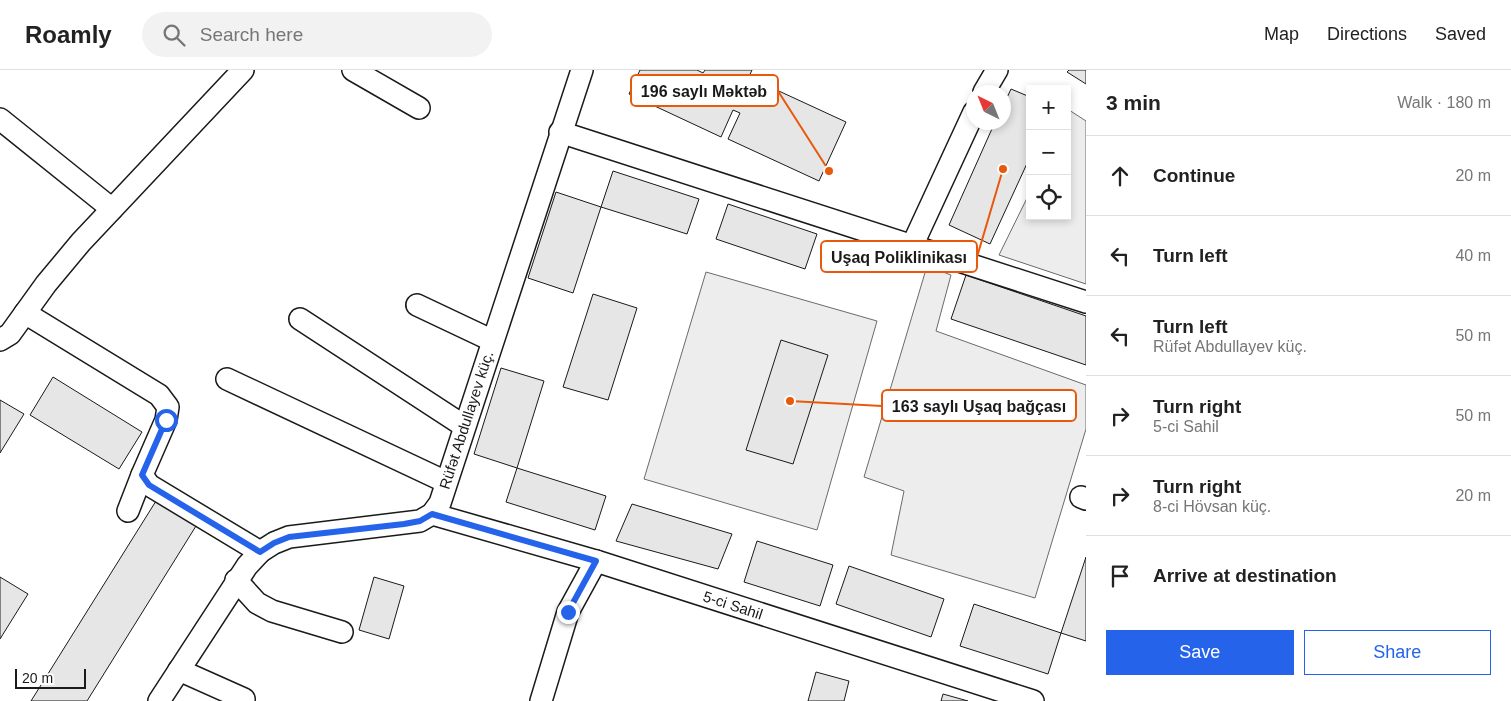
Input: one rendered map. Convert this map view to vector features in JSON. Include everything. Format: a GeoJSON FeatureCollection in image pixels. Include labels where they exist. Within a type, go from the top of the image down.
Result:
{"type":"FeatureCollection","features":[{"type":"Feature","properties":{"kind":"street"},"geometry":{"type":"LineString","coordinates":[[0,340],[10,334],[46,284],[112,209],[243,70]]}},
{"type":"Feature","properties":{"kind":"street"},"geometry":{"type":"LineString","coordinates":[[353,70],[419,108]]}},
{"type":"Feature","properties":{"kind":"street","name":"Rüfət Abdullayev küç."},"geometry":{"type":"LineString","coordinates":[[432,514],[440,503],[491,340],[582,70]]}},
{"type":"Feature","properties":{"kind":"street"},"geometry":{"type":"LineString","coordinates":[[988,85],[997,70]]}},
{"type":"Feature","properties":{"kind":"street"},"geometry":{"type":"LineString","coordinates":[[0,119],[112,209]]}},
{"type":"Feature","properties":{"kind":"street"},"geometry":{"type":"LineString","coordinates":[[912,246],[966,129]]}},
{"type":"Feature","properties":{"kind":"street"},"geometry":{"type":"LineString","coordinates":[[560,132],[1086,302]]}},
{"type":"Feature","properties":{"kind":"street"},"geometry":{"type":"LineString","coordinates":[[417,305],[491,340]]}},
{"type":"Feature","properties":{"kind":"street"},"geometry":{"type":"LineString","coordinates":[[25,313],[159,395],[168,408],[166,420],[128,511]]}},
{"type":"Feature","properties":{"kind":"street"},"geometry":{"type":"LineString","coordinates":[[300,318],[464,426]]}},
{"type":"Feature","properties":{"kind":"street"},"geometry":{"type":"LineString","coordinates":[[227,379],[446,482]]}},
{"type":"Feature","properties":{"kind":"street"},"geometry":{"type":"LineString","coordinates":[[142,475],[149,485],[260,552]]}},
{"type":"Feature","properties":{"kind":"street"},"geometry":{"type":"LineString","coordinates":[[159,701],[236,580],[260,552],[274,543],[289,537],[404,524],[420,521],[432,514]]}},
{"type":"Feature","properties":{"kind":"street","name":"5-ci Sahil"},"geometry":{"type":"LineString","coordinates":[[432,514],[596,561],[1021,699]]}},
{"type":"Feature","properties":{"kind":"street"},"geometry":{"type":"LineString","coordinates":[[541,701],[568,612],[596,561]]}},
{"type":"Feature","properties":{"kind":"street"},"geometry":{"type":"LineString","coordinates":[[236,580],[257,603],[272,611],[342,632]]}},
{"type":"Feature","properties":{"kind":"street"},"geometry":{"type":"LineString","coordinates":[[179,670],[244,699]]}},
{"type":"Feature","properties":{"kind":"shaded area"},"geometry":{"type":"Polygon","coordinates":[[[1071,111],[1086,121],[1086,284],[999,255],[1026,200],[1026,220],[1071,220],[1071,111]]]}},
{"type":"Feature","properties":{"kind":"shaded area"},"geometry":{"type":"Polygon","coordinates":[[[927,266],[951,275],[936,331],[1086,385],[1086,429],[1035,598],[891,555],[904,491],[864,477],[927,266]]]}},
{"type":"Feature","properties":{"kind":"shaded area"},"geometry":{"type":"Polygon","coordinates":[[[706,272],[877,321],[817,530],[644,479],[706,272]]]}},
{"type":"Feature","properties":{"kind":"building"},"geometry":{"type":"Polygon","coordinates":[[[640,70],[697,70],[703,73],[705,70],[752,70],[738,101],[745,104],[755,80],[846,122],[819,181],[728,139],[740,113],[733,110],[721,137],[629,94],[640,70]]]}},
{"type":"Feature","properties":{"kind":"building"},"geometry":{"type":"Polygon","coordinates":[[[1069,70],[1086,70],[1086,84],[1067,72],[1069,70]]]}},
{"type":"Feature","properties":{"kind":"building"},"geometry":{"type":"Polygon","coordinates":[[[1011,89],[1026,95],[1026,166],[990,244],[949,225],[991,130],[1011,130],[1011,89]]]}},
{"type":"Feature","properties":{"kind":"building"},"geometry":{"type":"Polygon","coordinates":[[[613,171],[699,199],[687,234],[601,207],[613,171]]]}},
{"type":"Feature","properties":{"kind":"building"},"geometry":{"type":"Polygon","coordinates":[[[556,192],[601,207],[573,293],[528,278],[556,192]]]}},
{"type":"Feature","properties":{"kind":"building"},"geometry":{"type":"Polygon","coordinates":[[[728,204],[817,234],[805,269],[716,239],[728,204]]]}},
{"type":"Feature","properties":{"kind":"building"},"geometry":{"type":"Polygon","coordinates":[[[966,275],[1086,316],[1086,365],[951,319],[966,275]]]}},
{"type":"Feature","properties":{"kind":"building"},"geometry":{"type":"Polygon","coordinates":[[[593,294],[637,308],[608,400],[563,387],[593,294]]]}},
{"type":"Feature","properties":{"kind":"building"},"geometry":{"type":"Polygon","coordinates":[[[781,340],[828,355],[793,464],[746,450],[781,340]]]}},
{"type":"Feature","properties":{"kind":"building"},"geometry":{"type":"Polygon","coordinates":[[[501,368],[544,381],[517,468],[474,454],[501,368]]]}},
{"type":"Feature","properties":{"kind":"building"},"geometry":{"type":"Polygon","coordinates":[[[53,377],[142,432],[119,469],[30,415],[53,377]]]}},
{"type":"Feature","properties":{"kind":"building"},"geometry":{"type":"Polygon","coordinates":[[[0,400],[24,414],[0,453],[0,400]]]}},
{"type":"Feature","properties":{"kind":"building"},"geometry":{"type":"Polygon","coordinates":[[[517,468],[606,496],[595,530],[506,502],[517,468]]]}},
{"type":"Feature","properties":{"kind":"building"},"geometry":{"type":"Polygon","coordinates":[[[156,501],[196,526],[87,701],[31,701],[156,501]]]}},
{"type":"Feature","properties":{"kind":"building"},"geometry":{"type":"Polygon","coordinates":[[[632,504],[732,534],[718,569],[616,541],[632,504]]]}},
{"type":"Feature","properties":{"kind":"building"},"geometry":{"type":"Polygon","coordinates":[[[757,541],[833,565],[820,606],[744,582],[757,541]]]}},
{"type":"Feature","properties":{"kind":"building"},"geometry":{"type":"Polygon","coordinates":[[[1086,557],[1086,641],[1061,633],[1086,557]]]}},
{"type":"Feature","properties":{"kind":"building"},"geometry":{"type":"Polygon","coordinates":[[[849,566],[944,599],[931,637],[836,604],[849,566]]]}},
{"type":"Feature","properties":{"kind":"building"},"geometry":{"type":"Polygon","coordinates":[[[0,577],[28,594],[0,639],[0,577]]]}},
{"type":"Feature","properties":{"kind":"building"},"geometry":{"type":"Polygon","coordinates":[[[374,577],[404,586],[389,639],[359,630],[374,577]]]}},
{"type":"Feature","properties":{"kind":"building"},"geometry":{"type":"Polygon","coordinates":[[[974,604],[1061,633],[1048,674],[960,646],[974,604]]]}},
{"type":"Feature","properties":{"kind":"building"},"geometry":{"type":"Polygon","coordinates":[[[816,672],[849,681],[844,701],[808,701],[816,672]]]}},
{"type":"Feature","properties":{"kind":"building"},"geometry":{"type":"Polygon","coordinates":[[[943,694],[968,701],[941,701],[943,694]]]}},
{"type":"Feature","properties":{"kind":"place","name":"Uşaq Poliklinikası"},"geometry":{"type":"Point","coordinates":[1003,169]}},
{"type":"Feature","properties":{"kind":"place","name":"196 saylı Məktəb"},"geometry":{"type":"Point","coordinates":[829,171]}},
{"type":"Feature","properties":{"kind":"place","name":"163 saylı Uşaq bağçası"},"geometry":{"type":"Point","coordinates":[790,401]}},
{"type":"Feature","properties":{"kind":"route"},"geometry":{"type":"LineString","coordinates":[[166,420],[142,475],[149,485],[260,552],[274,543],[289,537],[404,524],[420,521],[432,514],[596,561],[568,612]]}}]}
